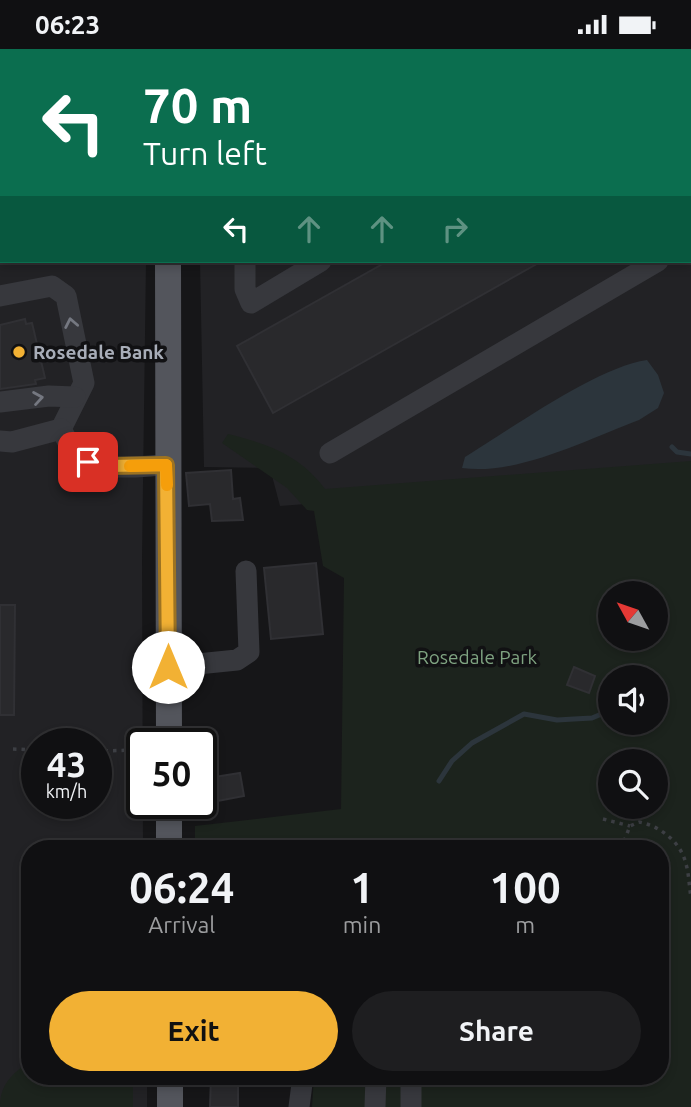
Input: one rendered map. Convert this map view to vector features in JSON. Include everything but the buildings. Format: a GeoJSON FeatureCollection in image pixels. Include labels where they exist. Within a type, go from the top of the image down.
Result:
{"type":"FeatureCollection","features":[{"type":"Feature","properties":{"kind":"main road"},"geometry":{"type":"LineString","coordinates":[[168,263],[166,465],[169,728]]}},
{"type":"Feature","properties":{"kind":"main road"},"geometry":{"type":"LineString","coordinates":[[169,819],[169,840]]}},
{"type":"Feature","properties":{"kind":"main road"},"geometry":{"type":"LineString","coordinates":[[170,1085],[170,1107]]}},
{"type":"Feature","properties":{"kind":"lane"},"geometry":{"type":"LineString","coordinates":[[245,263],[245,289],[251,303],[318,263]]}},
{"type":"Feature","properties":{"kind":"lane"},"geometry":{"type":"LineString","coordinates":[[330,453],[655,263]]}},
{"type":"Feature","properties":{"kind":"lane"},"geometry":{"type":"LineString","coordinates":[[0,296],[52,286],[66,296],[83,383],[61,429]]}},
{"type":"Feature","properties":{"kind":"lane"},"geometry":{"type":"LineString","coordinates":[[0,402],[49,396],[75,397]]}},
{"type":"Feature","properties":{"kind":"lane"},"geometry":{"type":"LineString","coordinates":[[61,429],[74,452],[88,462],[108,466],[166,465]]}},
{"type":"Feature","properties":{"kind":"lane"},"geometry":{"type":"LineString","coordinates":[[0,441],[12,443],[61,429]]}},
{"type":"Feature","properties":{"kind":"lane"},"geometry":{"type":"LineString","coordinates":[[168,667],[237,660],[249,652],[246,571]]}},
{"type":"Feature","properties":{"kind":"lane"},"geometry":{"type":"LineString","coordinates":[[299,1107],[302,1085]]}},
{"type":"Feature","properties":{"kind":"lane"},"geometry":{"type":"LineString","coordinates":[[375,1107],[376,1085]]}},
{"type":"Feature","properties":{"kind":"lane"},"geometry":{"type":"LineString","coordinates":[[411,1085],[411,1107]]}},
{"type":"Feature","properties":{"kind":"path"},"geometry":{"type":"LineString","coordinates":[[13,749],[21,749]]}},
{"type":"Feature","properties":{"kind":"path"},"geometry":{"type":"LineString","coordinates":[[603,819],[630,826],[639,822],[652,824],[677,845],[686,862],[691,897]]}},
{"type":"Feature","properties":{"kind":"path"},"geometry":{"type":"LineString","coordinates":[[625,840],[630,826]]}},
{"type":"Feature","properties":{"kind":"shaded area"},"geometry":{"type":"Polygon","coordinates":[[[0,263],[146,263],[143,728],[126,728],[126,819],[143,819],[143,840],[21,840],[21,1085],[147,1085],[147,1107],[0,1107],[0,263]]]}},
{"type":"Feature","properties":{"kind":"shaded area"},"geometry":{"type":"Polygon","coordinates":[[[200,263],[691,263],[691,474],[280,506],[270,468],[204,467],[200,263]]]}},
{"type":"Feature","properties":{"kind":"shaded area"},"geometry":{"type":"Polygon","coordinates":[[[647,360],[658,375],[664,393],[658,408],[639,420],[529,461],[506,467],[462,468],[465,457],[554,401],[604,374],[647,360]]]}},
{"type":"Feature","properties":{"kind":"green space","name":"Rosedale Park"},"geometry":{"type":"Polygon","coordinates":[[[228,434],[257,442],[294,459],[325,489],[691,461],[691,1107],[312,1107],[313,1085],[669,1085],[669,840],[195,840],[195,826],[341,809],[344,578],[323,566],[314,511],[307,510],[287,488],[222,443],[228,434]]]}},
{"type":"Feature","properties":{"kind":"green space"},"geometry":{"type":"Polygon","coordinates":[[[21,1068],[21,1085],[133,1085],[133,1107],[0,1107],[2,1092],[8,1080],[21,1068]]]}},
{"type":"Feature","properties":{"kind":"waterway"},"geometry":{"type":"LineString","coordinates":[[672,447],[677,452],[691,454]]}},
{"type":"Feature","properties":{"kind":"waterway"},"geometry":{"type":"LineString","coordinates":[[439,781],[452,761],[472,743],[524,714],[557,720],[598,715]]}},
{"type":"Feature","properties":{"kind":"slow traffic"},"geometry":{"type":"LineString","coordinates":[[130,466],[166,465],[167,485]]}},
{"type":"Feature","properties":{"kind":"place","name":"Rosedale Bank"},"geometry":{"type":"Point","coordinates":[19,352]}},
{"type":"Feature","properties":{"kind":"route"},"geometry":{"type":"LineString","coordinates":[[88,462],[108,466],[166,465],[169,548],[168,667]]}}]}
